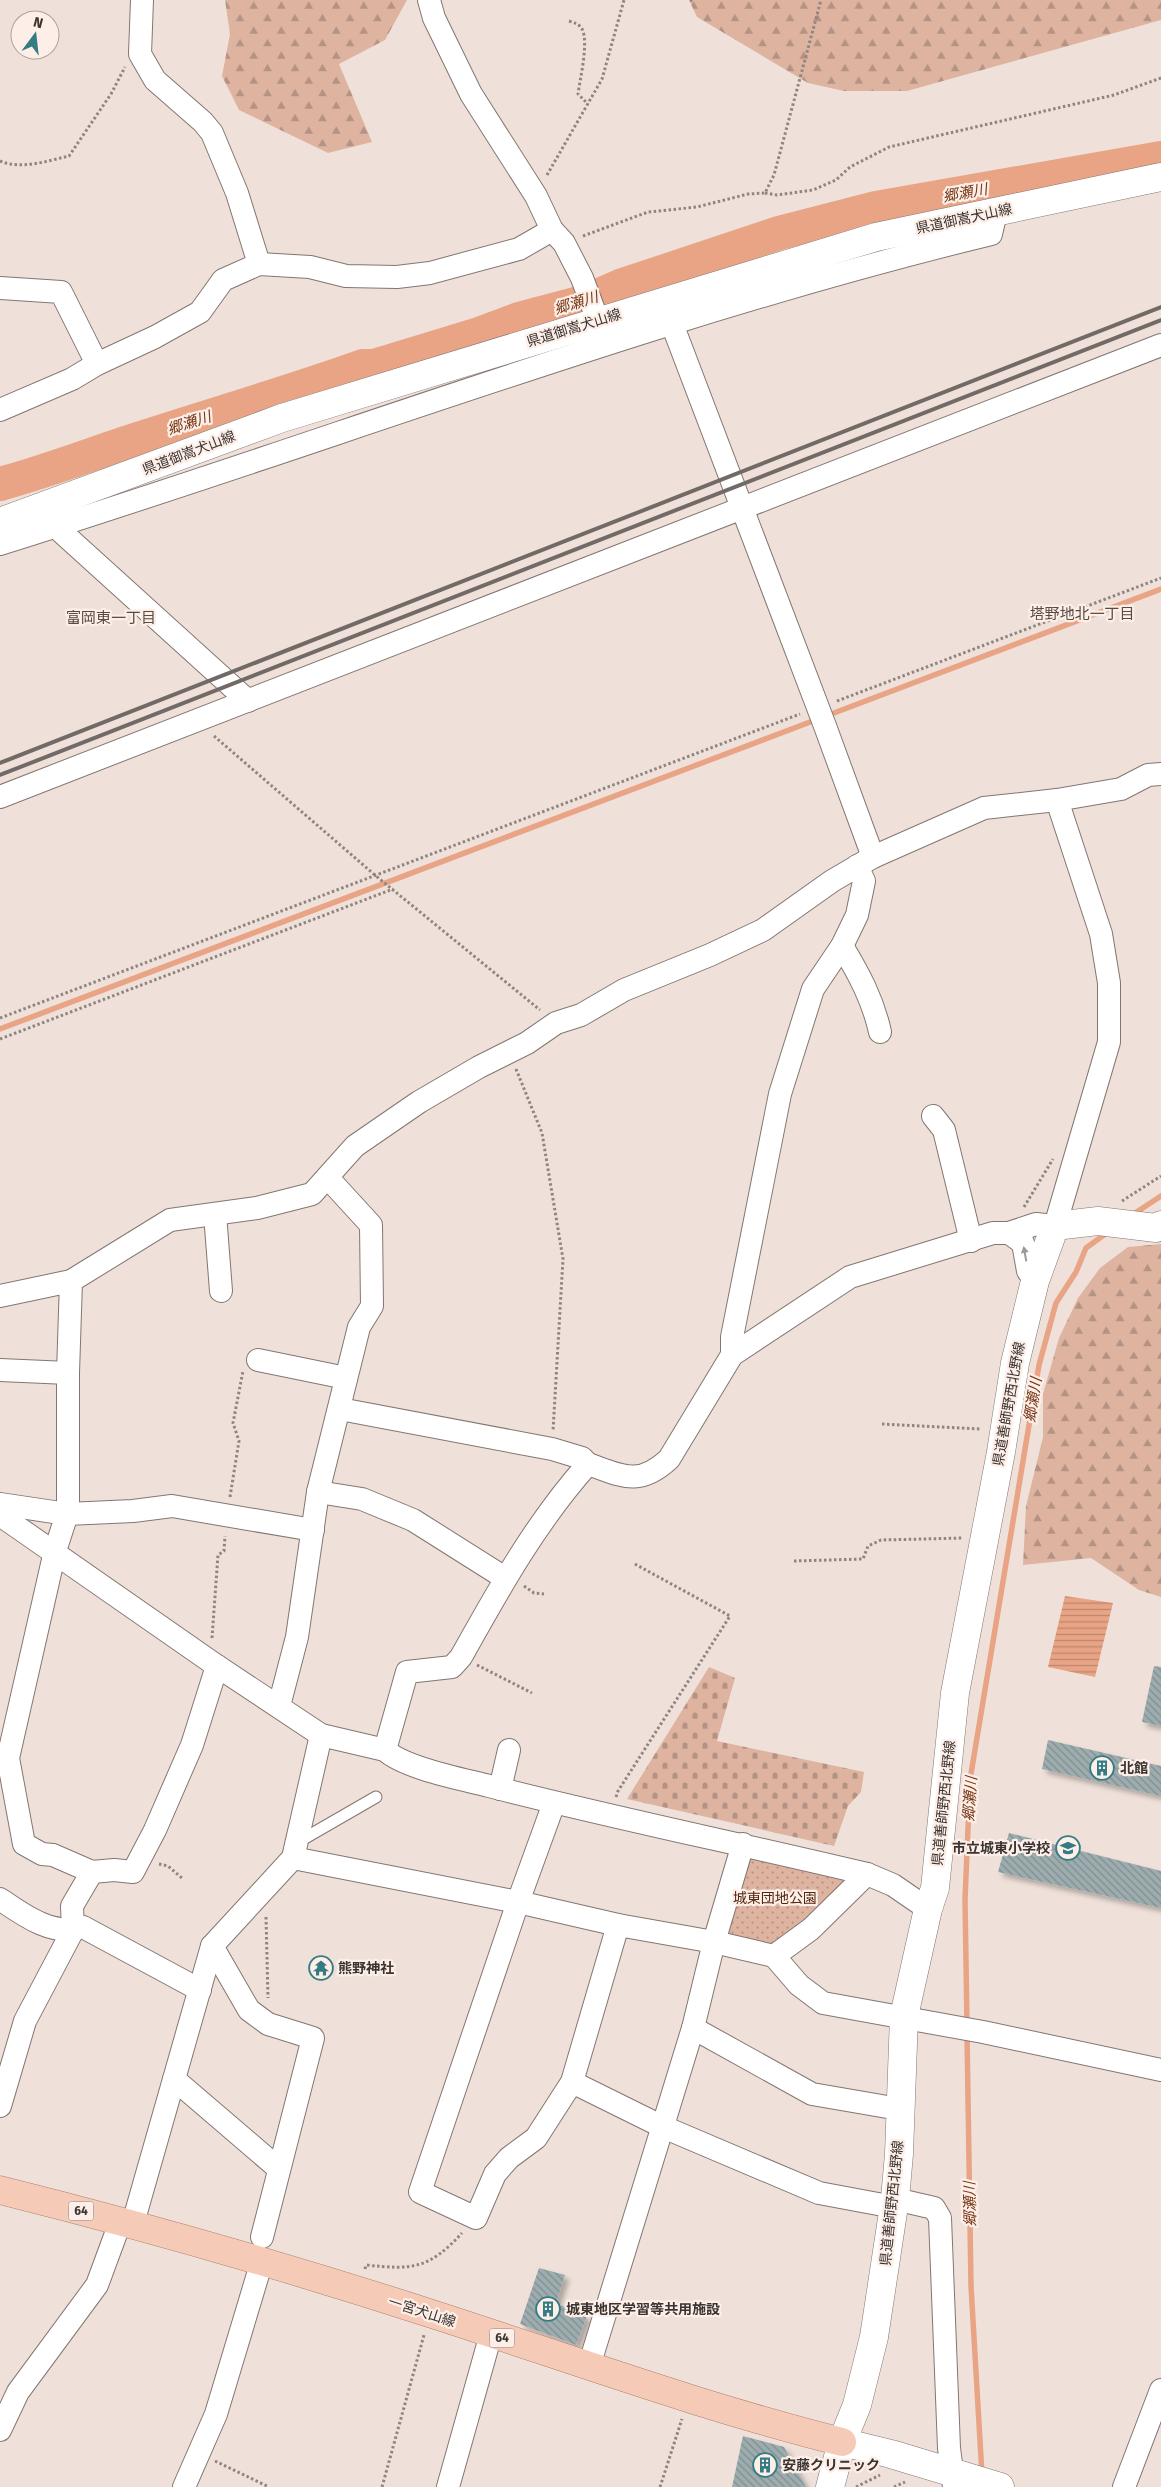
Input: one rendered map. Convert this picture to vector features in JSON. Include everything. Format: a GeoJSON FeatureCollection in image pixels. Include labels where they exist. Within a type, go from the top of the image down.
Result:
{"type":"FeatureCollection","features":[{"type":"Feature","properties":{"kind":"main road","name":"県道御嵩犬山線"},"geometry":{"type":"LineString","coordinates":[[0,522],[46,518],[282,418],[595,315],[668,312],[876,237],[1161,177]]}},
{"type":"Feature","properties":{"kind":"main road"},"geometry":{"type":"LineString","coordinates":[[1055,1226],[1098,1221],[1158,1226]]}},
{"type":"Feature","properties":{"kind":"main road","name":"県道善師野西北野線"},"geometry":{"type":"LineString","coordinates":[[830,2487],[842,2442],[857,2405],[874,2337],[895,2203],[904,2016],[928,1909],[935,1888],[955,1693],[984,1542],[1015,1363],[1035,1281],[1055,1226]]}},
{"type":"Feature","properties":{"kind":"main road","name":"一宮犬山線"},"geometry":{"type":"LineString","coordinates":[[0,2190],[127,2222],[262,2249],[357,2291],[430,2313],[589,2366],[842,2442]]}},
{"type":"Feature","properties":{"kind":"main road"},"geometry":{"type":"LineString","coordinates":[[842,2442],[953,2480],[997,2486]]}},
{"type":"Feature","properties":{"kind":"street"},"geometry":{"type":"LineString","coordinates":[[142,0],[140,54],[155,80],[203,122],[212,133],[237,193],[259,264]]}},
{"type":"Feature","properties":{"kind":"street"},"geometry":{"type":"LineString","coordinates":[[430,0],[434,18],[471,94],[536,196],[582,278],[595,315]]}},
{"type":"Feature","properties":{"kind":"street"},"geometry":{"type":"LineString","coordinates":[[0,410],[72,379],[97,364],[154,337],[200,312],[223,280],[259,264],[310,266],[346,276],[397,277],[430,273],[558,237]]}},
{"type":"Feature","properties":{"kind":"street"},"geometry":{"type":"LineString","coordinates":[[0,288],[62,292],[97,364]]}},
{"type":"Feature","properties":{"kind":"street"},"geometry":{"type":"LineString","coordinates":[[0,544],[46,518],[668,312],[822,717],[865,862],[864,881],[857,915],[842,946],[813,989],[780,1094],[732,1337],[732,1355]]}},
{"type":"Feature","properties":{"kind":"street"},"geometry":{"type":"LineString","coordinates":[[0,797],[1161,345]]}},
{"type":"Feature","properties":{"kind":"street"},"geometry":{"type":"LineString","coordinates":[[46,518],[248,701]]}},
{"type":"Feature","properties":{"kind":"street"},"geometry":{"type":"LineString","coordinates":[[0,1296],[71,1281],[170,1220],[292,1201],[312,1194],[355,1146],[419,1102],[479,1067],[527,1044],[556,1023],[581,1016],[624,990],[710,955],[763,930],[832,881],[865,862],[984,808],[1057,800],[1121,789],[1148,775],[1161,774]]}},
{"type":"Feature","properties":{"kind":"street"},"geometry":{"type":"LineString","coordinates":[[340,1409],[552,1449],[582,1458],[588,1464],[627,1478],[656,1471],[669,1459],[732,1355],[850,1278],[992,1233],[1016,1231],[1036,1224],[1055,1226],[1109,1042],[1109,984],[1101,934],[1057,800]]}},
{"type":"Feature","properties":{"kind":"street"},"geometry":{"type":"LineString","coordinates":[[842,946],[864,984],[876,1012],[880,1032]]}},
{"type":"Feature","properties":{"kind":"street"},"geometry":{"type":"LineString","coordinates":[[933,1116],[944,1130],[971,1240]]}},
{"type":"Feature","properties":{"kind":"street"},"geometry":{"type":"LineString","coordinates":[[279,1706],[297,1637],[318,1492],[359,1327],[372,1306],[371,1226],[328,1178]]}},
{"type":"Feature","properties":{"kind":"street"},"geometry":{"type":"LineString","coordinates":[[215,1214],[220,1291]]}},
{"type":"Feature","properties":{"kind":"street"},"geometry":{"type":"LineString","coordinates":[[1016,1231],[1023,1243],[1028,1271],[1035,1281]]}},
{"type":"Feature","properties":{"kind":"street"},"geometry":{"type":"LineString","coordinates":[[71,1281],[67,1514],[55,1551],[8,1758],[24,1844],[42,1854],[53,1855],[92,1872],[114,1870],[133,1872],[141,1860],[192,1745],[217,1666]]}},
{"type":"Feature","properties":{"kind":"street"},"geometry":{"type":"LineString","coordinates":[[258,1360],[346,1378]]}},
{"type":"Feature","properties":{"kind":"street"},"geometry":{"type":"LineString","coordinates":[[0,1370],[68,1373]]}},
{"type":"Feature","properties":{"kind":"street"},"geometry":{"type":"LineString","coordinates":[[385,1750],[407,1672],[452,1668],[461,1657],[505,1578],[560,1496],[588,1464]]}},
{"type":"Feature","properties":{"kind":"street"},"geometry":{"type":"LineString","coordinates":[[318,1492],[362,1499],[413,1520],[505,1578]]}},
{"type":"Feature","properties":{"kind":"street"},"geometry":{"type":"LineString","coordinates":[[0,1504],[67,1514],[133,1511],[172,1506],[313,1530]]}},
{"type":"Feature","properties":{"kind":"street"},"geometry":{"type":"LineString","coordinates":[[0,1515],[55,1551],[217,1666],[321,1735],[385,1750],[393,1757],[554,1803],[611,1817],[743,1844],[867,1874],[893,1885],[928,1909]]}},
{"type":"Feature","properties":{"kind":"street"},"geometry":{"type":"LineString","coordinates":[[0,2430],[18,2392],[96,2285],[127,2222],[174,2079],[212,1946],[267,1886],[295,1850],[321,1735]]}},
{"type":"Feature","properties":{"kind":"street"},"geometry":{"type":"LineString","coordinates":[[500,1788],[509,1750]]}},
{"type":"Feature","properties":{"kind":"street"},"geometry":{"type":"LineString","coordinates":[[554,1803],[518,1902],[420,2192],[476,2218],[495,2174],[509,2158],[536,2138],[572,2082],[618,1925]]}},
{"type":"Feature","properties":{"kind":"street"},"geometry":{"type":"LineString","coordinates":[[589,2366],[661,2126],[693,2028],[714,1942],[743,1844]]}},
{"type":"Feature","properties":{"kind":"street"},"geometry":{"type":"LineString","coordinates":[[295,1850],[618,1925],[714,1942],[774,1956],[799,1985],[824,2003],[904,2016],[1161,2070]]}},
{"type":"Feature","properties":{"kind":"street"},"geometry":{"type":"LineString","coordinates":[[0,2106],[7,2056],[73,1930],[72,1906],[92,1872]]}},
{"type":"Feature","properties":{"kind":"street"},"geometry":{"type":"LineString","coordinates":[[774,1956],[811,1929],[867,1874]]}},
{"type":"Feature","properties":{"kind":"street"},"geometry":{"type":"LineString","coordinates":[[0,1899],[34,1922],[73,1930],[83,1927],[200,1990]]}},
{"type":"Feature","properties":{"kind":"street"},"geometry":{"type":"LineString","coordinates":[[184,2487],[216,2414],[262,2249],[279,2169],[313,2038],[268,2024],[248,2010],[212,1946]]}},
{"type":"Feature","properties":{"kind":"street"},"geometry":{"type":"LineString","coordinates":[[693,2028],[812,2094],[899,2109]]}},
{"type":"Feature","properties":{"kind":"street"},"geometry":{"type":"LineString","coordinates":[[174,2079],[279,2169]]}},
{"type":"Feature","properties":{"kind":"street"},"geometry":{"type":"LineString","coordinates":[[572,2082],[661,2126],[819,2193],[934,2208],[940,2218],[953,2480]]}},
{"type":"Feature","properties":{"kind":"street"},"geometry":{"type":"LineString","coordinates":[[448,2487],[491,2334]]}},
{"type":"Feature","properties":{"kind":"street"},"geometry":{"type":"LineString","coordinates":[[1124,2487],[1161,2390]]}},
{"type":"Feature","properties":{"kind":"lane"},"geometry":{"type":"LineString","coordinates":[[295,1850],[376,1797]]}},
{"type":"Feature","properties":{"kind":"path"},"geometry":{"type":"LineString","coordinates":[[536,196],[602,79],[624,0]]}},
{"type":"Feature","properties":{"kind":"path"},"geometry":{"type":"LineString","coordinates":[[765,193],[774,175],[821,0]]}},
{"type":"Feature","properties":{"kind":"path"},"geometry":{"type":"LineString","coordinates":[[569,21],[579,24],[584,31],[585,43],[578,94],[588,104]]}},
{"type":"Feature","properties":{"kind":"path"},"geometry":{"type":"LineString","coordinates":[[0,161],[7,164],[31,164],[69,156],[111,94],[127,64],[140,54]]}},
{"type":"Feature","properties":{"kind":"path"},"geometry":{"type":"LineString","coordinates":[[558,237],[648,212],[697,207],[748,194],[765,193],[777,195],[813,190],[836,180],[850,167],[888,147],[1114,95],[1161,78]]}},
{"type":"Feature","properties":{"kind":"path"},"geometry":{"type":"LineString","coordinates":[[0,1018],[376,876],[822,717],[1161,578]]}},
{"type":"Feature","properties":{"kind":"path"},"geometry":{"type":"LineString","coordinates":[[196,721],[376,876],[556,1023]]}},
{"type":"Feature","properties":{"kind":"path"},"geometry":{"type":"LineString","coordinates":[[0,1039],[393,890]]}},
{"type":"Feature","properties":{"kind":"path"},"geometry":{"type":"LineString","coordinates":[[509,1052],[542,1133],[563,1259],[552,1449]]}},
{"type":"Feature","properties":{"kind":"path"},"geometry":{"type":"LineString","coordinates":[[1016,1231],[1022,1210],[1042,1174],[1058,1151],[1078,1145]]}},
{"type":"Feature","properties":{"kind":"path"},"geometry":{"type":"LineString","coordinates":[[1098,1221],[1120,1202],[1161,1176]]}},
{"type":"Feature","properties":{"kind":"path"},"geometry":{"type":"LineString","coordinates":[[882,1424],[1004,1430]]}},
{"type":"Feature","properties":{"kind":"path"},"geometry":{"type":"LineString","coordinates":[[794,1561],[862,1559],[868,1546],[881,1540],[956,1536],[984,1542]]}},
{"type":"Feature","properties":{"kind":"path"},"geometry":{"type":"LineString","coordinates":[[611,1817],[618,1791],[730,1616],[633,1563]]}},
{"type":"Feature","properties":{"kind":"path"},"geometry":{"type":"LineString","coordinates":[[461,1657],[532,1693]]}},
{"type":"Feature","properties":{"kind":"path"},"geometry":{"type":"LineString","coordinates":[[141,1860],[168,1866],[183,1879]]}},
{"type":"Feature","properties":{"kind":"path"},"geometry":{"type":"LineString","coordinates":[[267,1886],[268,2024]]}},
{"type":"Feature","properties":{"kind":"path"},"geometry":{"type":"LineString","coordinates":[[357,2291],[366,2266],[401,2269],[431,2261],[450,2245],[476,2218]]}},
{"type":"Feature","properties":{"kind":"path"},"geometry":{"type":"LineString","coordinates":[[382,2487],[430,2313]]}},
{"type":"Feature","properties":{"kind":"path"},"geometry":{"type":"LineString","coordinates":[[660,2487],[689,2397]]}},
{"type":"Feature","properties":{"kind":"path"},"geometry":{"type":"LineString","coordinates":[[199,2453],[268,2487]]}},
{"type":"Feature","properties":{"kind":"path"},"geometry":{"type":"LineString","coordinates":[[856,2487],[883,2473]]}},
{"type":"Feature","properties":{"kind":"path"},"geometry":{"type":"LineString","coordinates":[[894,2487],[907,2481]]}},
{"type":"Feature","properties":{"kind":"green space"},"geometry":{"type":"Polygon","coordinates":[[[225,0],[407,0],[385,40],[339,64],[372,142],[328,153],[239,110],[222,76],[230,34],[225,0]]]}},
{"type":"Feature","properties":{"kind":"green space"},"geometry":{"type":"Polygon","coordinates":[[[689,0],[1161,0],[1161,20],[907,91],[844,91],[808,83],[697,17],[689,0]]]}},
{"type":"Feature","properties":{"kind":"green space"},"geometry":{"type":"Polygon","coordinates":[[[1161,1244],[1161,1597],[1139,1590],[1091,1558],[1023,1565],[1026,1506],[1043,1437],[1043,1394],[1059,1338],[1078,1298],[1100,1268],[1128,1247],[1161,1244]]]}},
{"type":"Feature","properties":{"kind":"green space"},"geometry":{"type":"Polygon","coordinates":[[[709,1667],[735,1678],[717,1741],[864,1772],[861,1792],[848,1806],[834,1846],[627,1799],[709,1667]]]}},
{"type":"Feature","properties":{"kind":"green space","name":"城東団地公園"},"geometry":{"type":"Polygon","coordinates":[[[749,1854],[846,1878],[807,1921],[772,1945],[725,1935],[749,1854]]]}},
{"type":"Feature","properties":{"kind":"shaded area"},"geometry":{"type":"Polygon","coordinates":[[[1065,1596],[1113,1603],[1095,1677],[1048,1667],[1065,1596]]]}},
{"type":"Feature","properties":{"kind":"building"},"geometry":{"type":"Polygon","coordinates":[[[1154,1666],[1161,1667],[1161,1726],[1142,1722],[1154,1666]]]}},
{"type":"Feature","properties":{"kind":"building","name":"北館"},"geometry":{"type":"Polygon","coordinates":[[[1048,1740],[1161,1766],[1161,1796],[1042,1769],[1048,1740]]]}},
{"type":"Feature","properties":{"kind":"building"},"geometry":{"type":"Polygon","coordinates":[[[1009,1833],[1161,1871],[1161,1908],[998,1872],[1009,1833]]]}},
{"type":"Feature","properties":{"kind":"building","name":"城東地区学習等共用施設"},"geometry":{"type":"Polygon","coordinates":[[[539,2268],[565,2275],[556,2303],[587,2316],[576,2345],[520,2324],[539,2268]]]}},
{"type":"Feature","properties":{"kind":"building","name":"安藤クリニック"},"geometry":{"type":"Polygon","coordinates":[[[743,2436],[784,2447],[806,2487],[732,2487],[743,2436]]]}},
{"type":"Feature","properties":{"kind":"waterway","name":"郷瀬川"},"geometry":{"type":"LineString","coordinates":[[0,484],[363,366],[374,366],[479,334],[519,319],[583,302],[620,286],[779,233],[876,208],[1161,158]]}},
{"type":"Feature","properties":{"kind":"waterway"},"geometry":{"type":"LineString","coordinates":[[826,716],[1161,589]]}},
{"type":"Feature","properties":{"kind":"waterway"},"geometry":{"type":"LineString","coordinates":[[0,1029],[818,719]]}},
{"type":"Feature","properties":{"kind":"waterway","name":"郷瀬川"},"geometry":{"type":"LineString","coordinates":[[1132,1215],[1161,1196]]}},
{"type":"Feature","properties":{"kind":"waterway","name":"郷瀬川"},"geometry":{"type":"LineString","coordinates":[[967,2025],[965,1900],[970,1780],[1039,1365],[1056,1303],[1076,1272],[1086,1248],[1108,1232]]}},
{"type":"Feature","properties":{"kind":"waterway","name":"郷瀬川"},"geometry":{"type":"LineString","coordinates":[[967,2035],[971,2286],[982,2475]]}},
{"type":"Feature","properties":{"kind":"railway"},"geometry":{"type":"LineString","coordinates":[[0,763],[1161,307]]}},
{"type":"Feature","properties":{"kind":"railway"},"geometry":{"type":"LineString","coordinates":[[0,775],[1161,320]]}},
{"type":"Feature","properties":{"kind":"place","name":"北館"},"geometry":{"type":"Point","coordinates":[1102,1768]}},
{"type":"Feature","properties":{"kind":"place","name":"市立城東小学校"},"geometry":{"type":"Point","coordinates":[1068,1848]}},
{"type":"Feature","properties":{"kind":"place","name":"熊野神社"},"geometry":{"type":"Point","coordinates":[321,1968]}},
{"type":"Feature","properties":{"kind":"place","name":"城東地区学習等共用施設"},"geometry":{"type":"Point","coordinates":[548,2309]}},
{"type":"Feature","properties":{"kind":"place","name":"安藤クリニック"},"geometry":{"type":"Point","coordinates":[765,2465]}},
{"type":"Feature","properties":{"kind":"district","name":"塔野地北一丁目"},"geometry":{"type":"Point","coordinates":[1082,614]}},
{"type":"Feature","properties":{"kind":"district","name":"富岡東一丁目"},"geometry":{"type":"Point","coordinates":[111,618]}}]}
